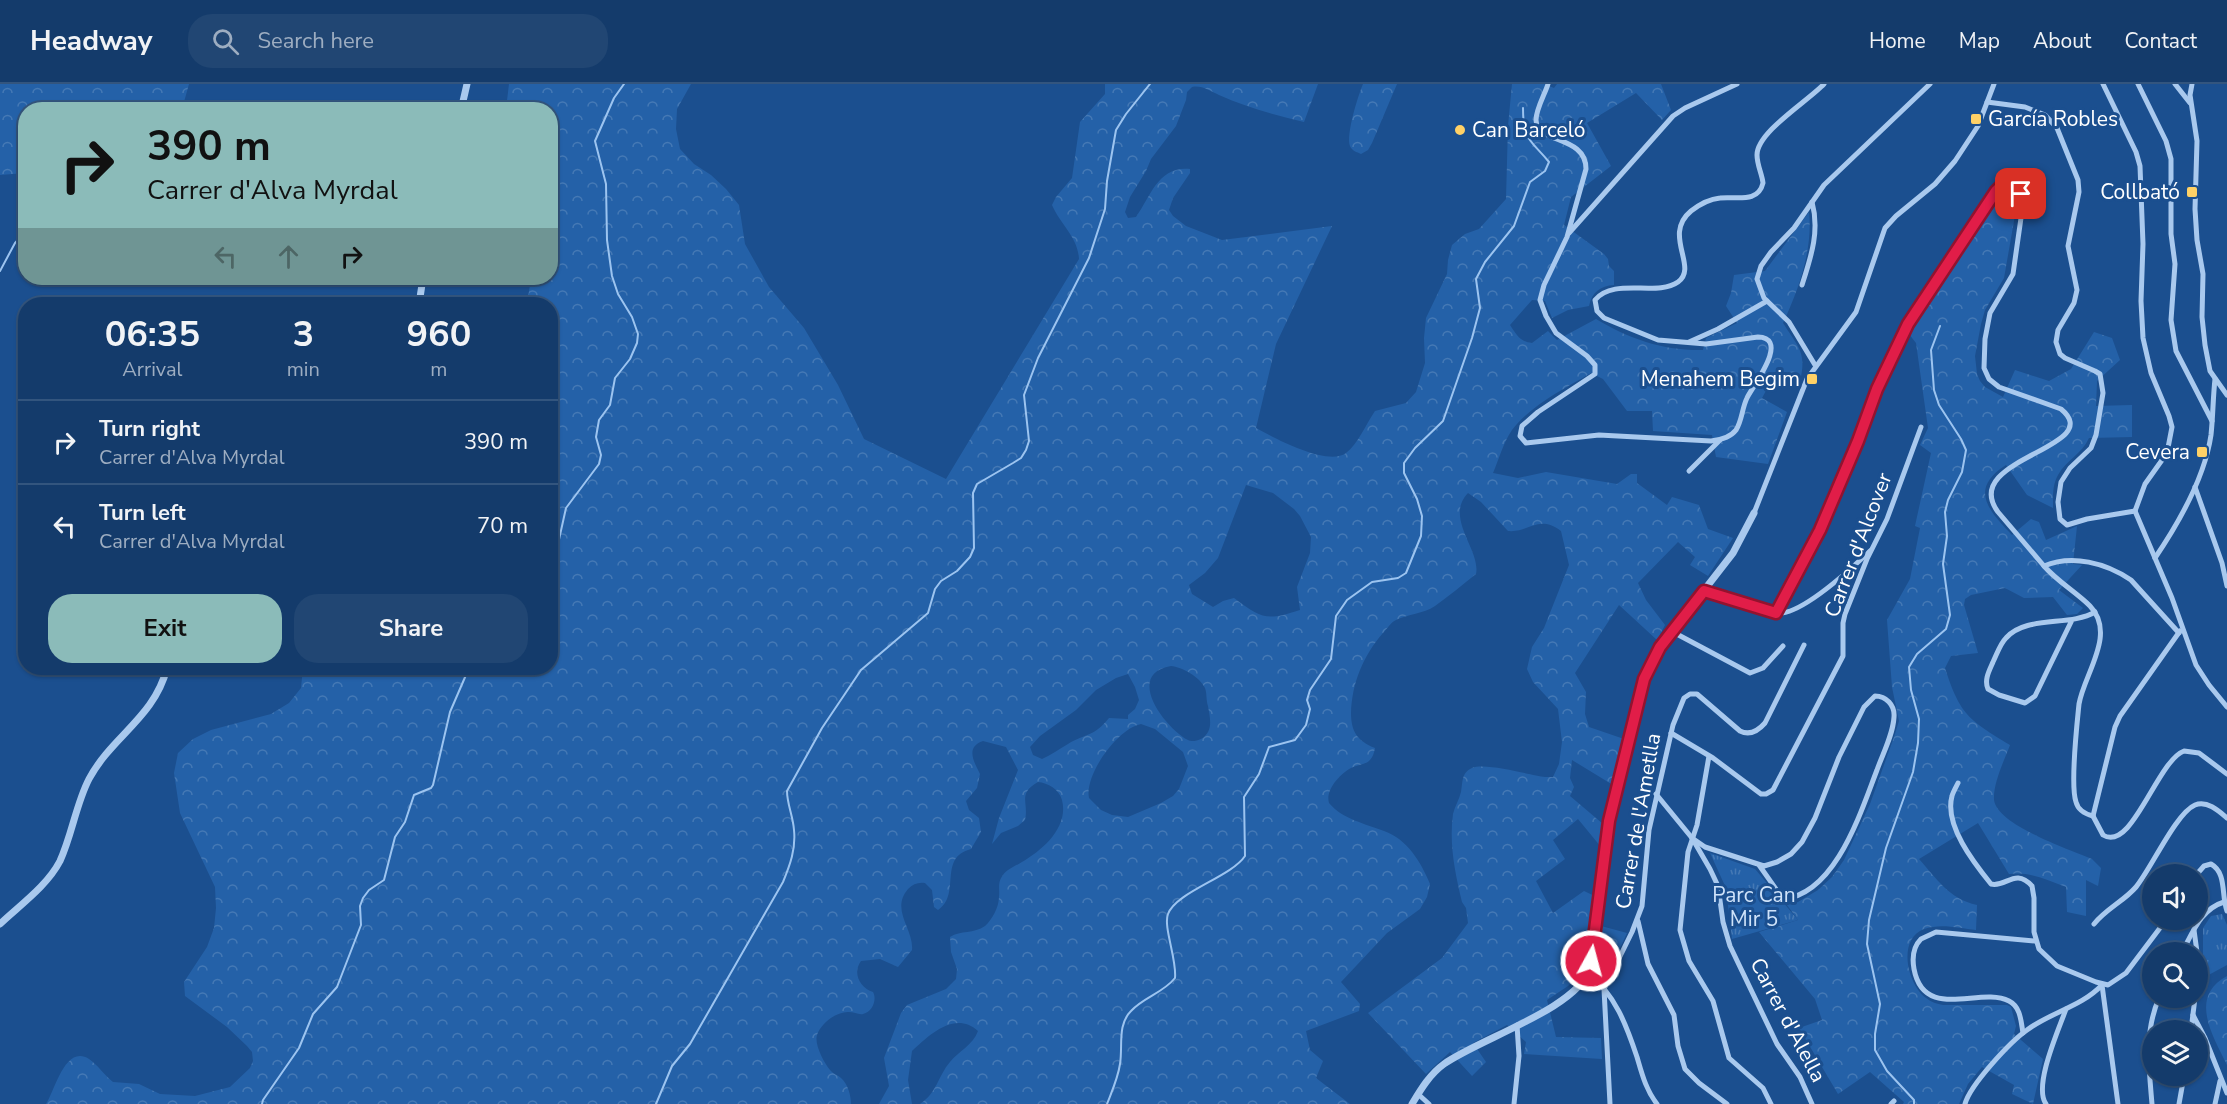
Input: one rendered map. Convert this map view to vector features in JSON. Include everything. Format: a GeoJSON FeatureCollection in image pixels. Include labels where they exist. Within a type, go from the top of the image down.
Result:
{"type":"FeatureCollection","features":[{"type":"Feature","properties":{"kind":"street"},"geometry":{"type":"LineString","coordinates":[[463,102],[467,84]]}},
{"type":"Feature","properties":{"kind":"street"},"geometry":{"type":"LineString","coordinates":[[1548,84],[1536,120],[1538,126],[1548,134],[1575,147],[1584,156],[1586,169],[1568,234],[1544,285],[1540,300],[1556,333],[1587,356],[1595,365],[1595,374],[1522,426],[1520,436],[1526,442],[1599,435],[1720,440]]}},
{"type":"Feature","properties":{"kind":"street"},"geometry":{"type":"LineString","coordinates":[[1568,234],[1673,116],[1737,84]]}},
{"type":"Feature","properties":{"kind":"street"},"geometry":{"type":"LineString","coordinates":[[1689,471],[1720,440],[1736,430],[1746,399],[1768,362],[1771,354],[1770,344],[1766,339],[1758,337],[1712,344],[1658,340],[1612,323],[1599,314],[1595,307],[1595,300],[1605,291],[1663,286],[1681,280],[1685,264],[1678,233],[1686,216],[1707,201],[1720,198],[1749,198],[1757,194],[1763,183],[1757,156],[1762,142],[1775,125],[1812,97],[1824,84]]}},
{"type":"Feature","properties":{"kind":"street"},"geometry":{"type":"LineString","coordinates":[[1815,365],[1789,322],[1767,301],[1759,286],[1761,266],[1794,228],[1824,185],[1930,84]]}},
{"type":"Feature","properties":{"kind":"street"},"geometry":{"type":"LineString","coordinates":[[1412,1104],[1428,1078],[1444,1064],[1572,993],[1588,974],[1611,810],[1644,679],[1655,654],[1733,553],[1754,513],[1802,391],[1815,365],[1847,327],[1856,312],[1885,228],[1943,176],[1972,136],[1994,84]]}},
{"type":"Feature","properties":{"kind":"street"},"geometry":{"type":"LineString","coordinates":[[2103,84],[2136,152],[2139,166],[2144,244],[2140,301],[2143,338],[2151,373],[2172,427],[2167,453],[2145,483],[2134,511],[2155,558],[2180,630],[2201,674],[2227,706]]}},
{"type":"Feature","properties":{"kind":"street"},"geometry":{"type":"LineString","coordinates":[[2138,84],[2166,141],[2171,159],[2171,234],[2175,264],[2172,320],[2176,351],[2212,421]]}},
{"type":"Feature","properties":{"kind":"street"},"geometry":{"type":"LineString","coordinates":[[2175,84],[2191,104]]}},
{"type":"Feature","properties":{"kind":"street"},"geometry":{"type":"LineString","coordinates":[[2192,84],[2191,104],[2197,141],[2195,209],[2197,240],[2203,274],[2203,325],[2210,370],[2227,395]]}},
{"type":"Feature","properties":{"kind":"street"},"geometry":{"type":"LineString","coordinates":[[1987,102],[2025,107],[2045,115],[2057,128],[2078,180],[2079,192],[2068,246],[2077,290],[2074,303],[2058,330],[2056,342],[2060,354],[2100,374],[2103,393],[2096,435],[2091,448],[2070,468],[2061,482],[2058,502],[2060,519],[2067,525],[2134,511]]}},
{"type":"Feature","properties":{"kind":"street"},"geometry":{"type":"LineString","coordinates":[[1776,613],[1823,524],[1877,389],[1908,324],[1996,191],[2004,185],[2012,186],[2023,199],[2013,274],[1990,313],[1984,339],[1985,374],[1999,387],[2061,410],[2067,416],[2070,425],[2068,432],[2060,441],[2014,465],[2000,476],[1993,485],[1991,496],[1992,503],[1998,512],[2053,577],[2095,612],[2100,627],[2099,644],[2080,694],[2074,788],[2079,808],[2093,816]]}},
{"type":"Feature","properties":{"kind":"street"},"geometry":{"type":"LineString","coordinates":[[1802,285],[1815,240],[1816,220],[1812,202]]}},
{"type":"Feature","properties":{"kind":"street"},"geometry":{"type":"LineString","coordinates":[[1688,343],[1767,301]]}},
{"type":"Feature","properties":{"kind":"street"},"geometry":{"type":"LineString","coordinates":[[2155,558],[2195,487],[2208,449],[2215,379]]}},
{"type":"Feature","properties":{"kind":"street","name":"Carrer d'Alcover"},"geometry":{"type":"LineString","coordinates":[[1671,732],[1761,794],[1766,794],[1773,789],[1844,656],[1842,629],[1845,614],[1887,519],[1921,427]]}},
{"type":"Feature","properties":{"kind":"street"},"geometry":{"type":"LineString","coordinates":[[2195,487],[2222,563],[2227,586]]}},
{"type":"Feature","properties":{"kind":"street"},"geometry":{"type":"LineString","coordinates":[[1704,591],[1782,614],[1833,584],[1873,548]]}},
{"type":"Feature","properties":{"kind":"street"},"geometry":{"type":"LineString","coordinates":[[2044,566],[2064,560],[2082,561],[2123,575],[2131,580],[2180,630]]}},
{"type":"Feature","properties":{"kind":"street"},"geometry":{"type":"LineString","coordinates":[[2072,620],[2036,696],[2025,703],[1988,689],[1986,680],[1989,670],[2010,634],[2022,628],[2086,617],[2095,612]]}},
{"type":"Feature","properties":{"kind":"street"},"geometry":{"type":"LineString","coordinates":[[2180,630],[2120,716],[2115,727],[2093,816],[2103,835],[2114,838],[2119,836],[2130,825],[2170,761],[2178,753],[2184,751],[2199,753],[2227,774]]}},
{"type":"Feature","properties":{"kind":"street"},"geometry":{"type":"LineString","coordinates":[[1671,632],[1750,673],[1763,668],[1783,645]]}},
{"type":"Feature","properties":{"kind":"street","name":"Carrer de l'Ametlla"},"geometry":{"type":"LineString","coordinates":[[1604,989],[1642,906],[1649,830],[1656,794],[1671,732],[1682,702],[1687,696],[1693,694],[1706,701],[1740,731],[1749,734],[1761,728],[1804,645]]}},
{"type":"Feature","properties":{"kind":"street"},"geometry":{"type":"LineString","coordinates":[[0,924],[38,889],[59,863],[89,779],[104,758],[150,707],[163,684],[165,675]]}},
{"type":"Feature","properties":{"kind":"street"},"geometry":{"type":"LineString","coordinates":[[1692,838],[1705,847],[1764,866],[1777,862],[1796,850],[1815,818],[1839,757],[1864,707],[1875,696],[1886,699],[1893,708],[1894,717],[1886,744],[1852,833],[1827,873],[1805,891],[1783,899],[1759,865]]}},
{"type":"Feature","properties":{"kind":"street"},"geometry":{"type":"LineString","coordinates":[[1709,756],[1685,872],[1680,922],[1681,937],[1689,961],[1713,1001],[1729,1058],[1763,1088],[1771,1104]]}},
{"type":"Feature","properties":{"kind":"street"},"geometry":{"type":"LineString","coordinates":[[1958,783],[1952,796],[1954,826],[1967,854],[1991,884],[1998,885],[2011,878],[2017,878],[2032,886],[2035,941],[2044,955],[2057,966],[2102,985],[2108,985],[2126,973],[2158,930]]}},
{"type":"Feature","properties":{"kind":"street","name":"Carrer d'Alella"},"geometry":{"type":"LineString","coordinates":[[1656,794],[1692,838],[1710,869],[1718,886],[1723,922],[1730,946],[1777,1044],[1800,1077],[1812,1104]]}},
{"type":"Feature","properties":{"kind":"street"},"geometry":{"type":"LineString","coordinates":[[2094,924],[2135,888],[2173,829],[2190,808],[2204,804],[2227,818]]}},
{"type":"Feature","properties":{"kind":"street"},"geometry":{"type":"LineString","coordinates":[[2208,865],[2211,864],[2217,868],[2222,880],[2227,910]]}},
{"type":"Feature","properties":{"kind":"street"},"geometry":{"type":"LineString","coordinates":[[2208,910],[2225,904]]}},
{"type":"Feature","properties":{"kind":"street"},"geometry":{"type":"LineString","coordinates":[[1637,920],[1648,964],[1674,1015],[1678,1046],[1685,1069],[1724,1103]]}},
{"type":"Feature","properties":{"kind":"street"},"geometry":{"type":"LineString","coordinates":[[2187,942],[2194,930]]}},
{"type":"Feature","properties":{"kind":"street"},"geometry":{"type":"LineString","coordinates":[[2194,930],[2196,942]]}},
{"type":"Feature","properties":{"kind":"street"},"geometry":{"type":"LineString","coordinates":[[2023,1033],[2018,1010],[2008,1000],[1997,998],[1940,999],[1931,995],[1915,973],[1913,955],[1921,939],[1936,932],[2035,941]]}},
{"type":"Feature","properties":{"kind":"street"},"geometry":{"type":"LineString","coordinates":[[1588,974],[1604,989],[1627,1029],[1645,1082],[1656,1103]]}},
{"type":"Feature","properties":{"kind":"street"},"geometry":{"type":"LineString","coordinates":[[1965,1104],[1977,1081],[2023,1033],[2085,999],[2102,985]]}},
{"type":"Feature","properties":{"kind":"street"},"geometry":{"type":"LineString","coordinates":[[2102,985],[2118,1104]]}},
{"type":"Feature","properties":{"kind":"street"},"geometry":{"type":"LineString","coordinates":[[1604,989],[1610,1104]]}},
{"type":"Feature","properties":{"kind":"street"},"geometry":{"type":"LineString","coordinates":[[2152,1104],[2148,1047],[2156,1008]]}},
{"type":"Feature","properties":{"kind":"street"},"geometry":{"type":"LineString","coordinates":[[2192,1020],[2194,1008]]}},
{"type":"Feature","properties":{"kind":"street"},"geometry":{"type":"LineString","coordinates":[[2046,1104],[2042,1093],[2045,1074],[2066,1009]]}},
{"type":"Feature","properties":{"kind":"street"},"geometry":{"type":"LineString","coordinates":[[2193,1015],[2205,1038],[2227,1093]]}},
{"type":"Feature","properties":{"kind":"street"},"geometry":{"type":"LineString","coordinates":[[1514,1104],[1519,1056],[1517,1025]]}},
{"type":"Feature","properties":{"kind":"street"},"geometry":{"type":"LineString","coordinates":[[2215,1104],[2221,1079]]}},
{"type":"Feature","properties":{"kind":"street"},"geometry":{"type":"LineString","coordinates":[[2180,1104],[2183,1086]]}},
{"type":"Feature","properties":{"kind":"street"},"geometry":{"type":"LineString","coordinates":[[1418,1094],[1429,1104]]}},
{"type":"Feature","properties":{"kind":"green space"},"geometry":{"type":"Polygon","coordinates":[[[0,84],[189,84],[184,102],[18,102],[18,174],[0,175],[0,84]]]}},
{"type":"Feature","properties":{"kind":"green space"},"geometry":{"type":"Polygon","coordinates":[[[509,84],[691,84],[677,109],[676,129],[680,149],[694,164],[726,189],[739,205],[745,244],[769,287],[804,328],[838,385],[864,439],[946,479],[1079,259],[1072,237],[1052,205],[1072,178],[1080,122],[1105,94],[1105,84],[1318,84],[1304,122],[1250,107],[1203,88],[1192,87],[1187,92],[1176,126],[1151,159],[1130,197],[1125,212],[1128,218],[1136,217],[1163,177],[1179,169],[1190,169],[1190,173],[1173,198],[1169,210],[1186,226],[1222,240],[1332,226],[1276,344],[1256,428],[1301,450],[1314,454],[1338,456],[1350,449],[1375,411],[1406,403],[1416,392],[1425,363],[1426,318],[1447,274],[1452,245],[1465,234],[1479,229],[1506,199],[1508,126],[1512,84],[1544,84],[1554,88],[1557,84],[1661,84],[1671,110],[1662,120],[1636,93],[1587,123],[1611,166],[1571,197],[1564,225],[1604,254],[1614,271],[1614,285],[1597,291],[1589,306],[1568,310],[1552,318],[1545,301],[1532,300],[1510,325],[1519,337],[1532,343],[1548,331],[1557,340],[1596,319],[1647,342],[1674,348],[1703,350],[1706,338],[1737,323],[1726,306],[1734,275],[1765,271],[1809,212],[1809,240],[1804,269],[1783,323],[1800,350],[1802,371],[1800,381],[1776,372],[1762,398],[1787,412],[1768,464],[1716,457],[1712,435],[1653,431],[1652,411],[1627,411],[1603,379],[1591,373],[1549,398],[1520,421],[1506,440],[1493,473],[1518,478],[1546,472],[1617,484],[1631,474],[1637,474],[1637,483],[1667,505],[1672,497],[1699,505],[1708,529],[1733,538],[1708,576],[1690,565],[1695,557],[1678,542],[1638,583],[1646,600],[1665,625],[1657,640],[1619,605],[1575,673],[1586,692],[1585,714],[1589,727],[1624,739],[1613,785],[1572,760],[1570,778],[1574,787],[1570,796],[1603,824],[1601,847],[1578,819],[1553,840],[1565,859],[1536,881],[1553,913],[1584,891],[1603,900],[1601,926],[1627,933],[1607,976],[1579,975],[1568,986],[1547,1000],[1556,1037],[1601,1038],[1602,1059],[1524,1054],[1526,1042],[1507,1025],[1473,1043],[1486,1062],[1472,1076],[1450,1052],[1426,1074],[1368,1013],[1442,958],[1468,923],[1452,847],[1453,814],[1466,772],[1472,768],[1487,767],[1553,777],[1559,764],[1562,742],[1558,709],[1533,682],[1527,669],[1532,647],[1544,628],[1569,565],[1561,531],[1553,526],[1540,524],[1508,531],[1481,502],[1468,493],[1462,503],[1460,513],[1461,523],[1476,565],[1476,574],[1435,606],[1394,621],[1370,651],[1356,681],[1351,713],[1356,735],[1375,748],[1374,752],[1369,761],[1342,774],[1331,788],[1328,798],[1334,809],[1392,835],[1406,845],[1418,860],[1430,884],[1427,897],[1420,909],[1387,933],[1341,982],[1360,1004],[1359,1011],[1306,1031],[1310,1050],[1323,1061],[1316,1078],[1350,1104],[920,1104],[934,1090],[950,1062],[976,1036],[978,1031],[969,1025],[960,1023],[951,1024],[934,1032],[912,1051],[908,1080],[912,1104],[879,1104],[889,1086],[884,1058],[901,1013],[907,1005],[946,989],[956,979],[957,969],[951,952],[950,937],[976,930],[988,923],[998,905],[999,883],[1003,875],[1046,844],[1062,819],[1062,800],[1058,793],[1049,785],[1038,782],[1028,790],[1026,795],[1025,820],[1018,826],[1001,833],[992,844],[999,818],[1018,770],[1006,747],[983,741],[974,747],[972,755],[980,774],[977,788],[966,801],[969,810],[979,818],[981,832],[971,849],[955,860],[945,903],[938,910],[934,907],[932,890],[925,883],[916,884],[908,889],[901,904],[912,942],[912,950],[898,967],[880,959],[861,961],[857,975],[861,984],[873,992],[875,998],[872,1008],[863,1014],[844,1012],[835,1016],[822,1026],[817,1035],[816,1039],[822,1058],[831,1071],[846,1083],[851,1104],[46,1104],[67,1063],[81,1056],[92,1061],[113,1082],[139,1084],[160,1094],[195,1096],[230,1087],[250,1068],[253,1061],[252,1052],[247,1046],[227,1027],[185,996],[184,982],[207,947],[214,928],[216,908],[215,887],[180,813],[174,773],[178,753],[193,739],[211,730],[271,714],[289,703],[301,688],[302,675],[558,675],[558,297],[528,297],[530,285],[558,285],[558,102],[507,102],[509,84]],[[1246,485],[1218,558],[1205,573],[1189,585],[1192,594],[1213,607],[1234,598],[1251,610],[1265,616],[1279,616],[1300,610],[1297,587],[1310,553],[1311,537],[1294,509],[1273,493],[1246,485]],[[1171,666],[1157,671],[1151,679],[1150,690],[1153,702],[1179,734],[1191,741],[1201,739],[1208,732],[1210,724],[1205,688],[1190,673],[1171,666]],[[1128,674],[1096,690],[1076,710],[1040,736],[1030,747],[1033,755],[1042,759],[1094,732],[1109,718],[1128,719],[1128,715],[1135,709],[1139,700],[1128,674]],[[1141,724],[1132,727],[1113,743],[1104,754],[1092,777],[1089,798],[1101,810],[1112,815],[1128,817],[1173,796],[1179,789],[1188,766],[1183,752],[1155,729],[1141,724]]]}},
{"type":"Feature","properties":{"kind":"green space"},"geometry":{"type":"Polygon","coordinates":[[[1363,84],[1397,84],[1372,143],[1368,150],[1361,154],[1352,149],[1349,140],[1353,115],[1363,84]]]}},
{"type":"Feature","properties":{"kind":"green space"},"geometry":{"type":"Polygon","coordinates":[[[2008,191],[2018,198],[2004,278],[1985,310],[1981,324],[1975,356],[1980,381],[1985,387],[2003,397],[2015,370],[2049,381],[2071,369],[2094,332],[2112,338],[2120,360],[2097,381],[2096,406],[2132,405],[2132,437],[2089,438],[2058,475],[2054,487],[2053,508],[2027,495],[2006,465],[1994,474],[1985,491],[1986,500],[1990,509],[2012,535],[2031,519],[2039,522],[2046,540],[2077,526],[2073,564],[2082,565],[2059,590],[2083,608],[2077,614],[2067,615],[2053,597],[2024,598],[2005,588],[1971,595],[1965,599],[1964,605],[1978,653],[1951,656],[1945,668],[1950,684],[1968,715],[2010,745],[1995,786],[1994,800],[1998,809],[2021,827],[2052,843],[2092,859],[2101,868],[2098,886],[2086,880],[2086,916],[2067,912],[2066,887],[2031,875],[2009,874],[1978,823],[1919,859],[1951,893],[1977,905],[1976,930],[1937,926],[1924,929],[1916,934],[1910,942],[1908,952],[1910,973],[1914,983],[1926,998],[1943,1005],[2007,1005],[2011,1007],[2016,1026],[2014,1034],[2043,1059],[2033,1104],[2012,1094],[2014,1085],[1982,1067],[1968,1084],[1959,1104],[1903,1104],[1904,1102],[1870,1072],[1838,1094],[1799,1028],[1822,1020],[1815,999],[1759,932],[1798,920],[1787,905],[1798,902],[1818,890],[1832,877],[1844,860],[1870,804],[1894,737],[1899,721],[1892,687],[1887,620],[1910,579],[1920,528],[1915,526],[1931,453],[1920,445],[1928,428],[1916,343],[1909,334],[1996,202],[2008,191]]]}},
{"type":"Feature","properties":{"kind":"green space","name":"Parc Can Mir 5"},"geometry":{"type":"Polygon","coordinates":[[[1710,853],[1755,869],[1798,920],[1732,939],[1726,888],[1710,853]]]}},
{"type":"Feature","properties":{"kind":"green space"},"geometry":{"type":"Polygon","coordinates":[[[2222,914],[2227,925],[2227,965],[2208,975],[2208,942],[2203,942],[2203,930],[2208,930],[2208,920],[2211,916],[2222,914]]]}},
{"type":"Feature","properties":{"kind":"green space"},"geometry":{"type":"Polygon","coordinates":[[[2227,976],[2227,1065],[2207,1018],[2208,999],[2215,985],[2227,976]]]}},
{"type":"Feature","properties":{"kind":"waterway"},"geometry":{"type":"LineString","coordinates":[[558,544],[566,508],[599,464],[601,455],[596,437],[599,420],[610,405],[615,378],[630,359],[637,343],[638,334],[632,317],[618,294],[612,276],[607,240],[606,184],[595,141],[614,98],[624,84]]}},
{"type":"Feature","properties":{"kind":"waterway"},"geometry":{"type":"LineString","coordinates":[[656,1104],[672,1066],[690,1044],[783,882],[794,844],[787,791],[822,728],[861,670],[928,613],[935,589],[941,581],[957,571],[970,557],[974,548],[973,493],[977,484],[1021,458],[1026,450],[1029,441],[1024,395],[1038,358],[1089,258],[1105,209],[1107,181],[1116,130],[1150,84]]}},
{"type":"Feature","properties":{"kind":"waterway"},"geometry":{"type":"LineString","coordinates":[[1107,1104],[1119,1069],[1122,1029],[1127,1017],[1136,1006],[1165,988],[1175,978],[1167,927],[1168,914],[1181,899],[1228,871],[1245,856],[1244,797],[1259,774],[1269,747],[1295,740],[1306,725],[1310,709],[1307,700],[1310,690],[1331,659],[1336,616],[1347,600],[1372,582],[1398,578],[1406,573],[1421,536],[1422,516],[1417,499],[1404,473],[1404,463],[1415,448],[1443,421],[1480,308],[1476,279],[1485,262],[1514,226],[1530,182],[1545,171],[1549,162],[1526,134],[1523,108]]}},
{"type":"Feature","properties":{"kind":"waterway"},"geometry":{"type":"LineString","coordinates":[[0,271],[18,240]]}},
{"type":"Feature","properties":{"kind":"waterway"},"geometry":{"type":"LineString","coordinates":[[1914,1104],[1914,1100],[1887,1071],[1875,1050],[1880,1004],[1867,944],[1869,920],[1886,848],[1913,772],[1918,743],[1919,719],[1911,690],[1909,667],[1917,654],[1946,629],[1950,615],[1943,564],[1947,536],[1945,512],[1948,500],[1962,472],[1966,450],[1939,405],[1934,390],[1931,350],[1940,326]]}},
{"type":"Feature","properties":{"kind":"waterway"},"geometry":{"type":"LineString","coordinates":[[262,1104],[299,1048],[313,1014],[337,987],[361,925],[360,906],[363,898],[369,890],[384,880],[395,837],[405,822],[414,795],[433,785],[450,712],[466,675]]}},
{"type":"Feature","properties":{"kind":"place","name":"García Robles"},"geometry":{"type":"Point","coordinates":[1976,119]}},
{"type":"Feature","properties":{"kind":"place","name":"Can Barceló"},"geometry":{"type":"Point","coordinates":[1460,130]}},
{"type":"Feature","properties":{"kind":"place","name":"Collbató"},"geometry":{"type":"Point","coordinates":[2192,192]}},
{"type":"Feature","properties":{"kind":"place","name":"Menahem Begim"},"geometry":{"type":"Point","coordinates":[1812,379]}},
{"type":"Feature","properties":{"kind":"place","name":"Cevera"},"geometry":{"type":"Point","coordinates":[2202,452]}},
{"type":"Feature","properties":{"kind":"route"},"geometry":{"type":"LineString","coordinates":[[1591,961],[1609,821],[1637,704],[1644,679],[1655,654],[1704,591],[1776,613],[1842,483],[1877,389],[1919,305],[1996,191],[2007,185],[2021,194]]}}]}
